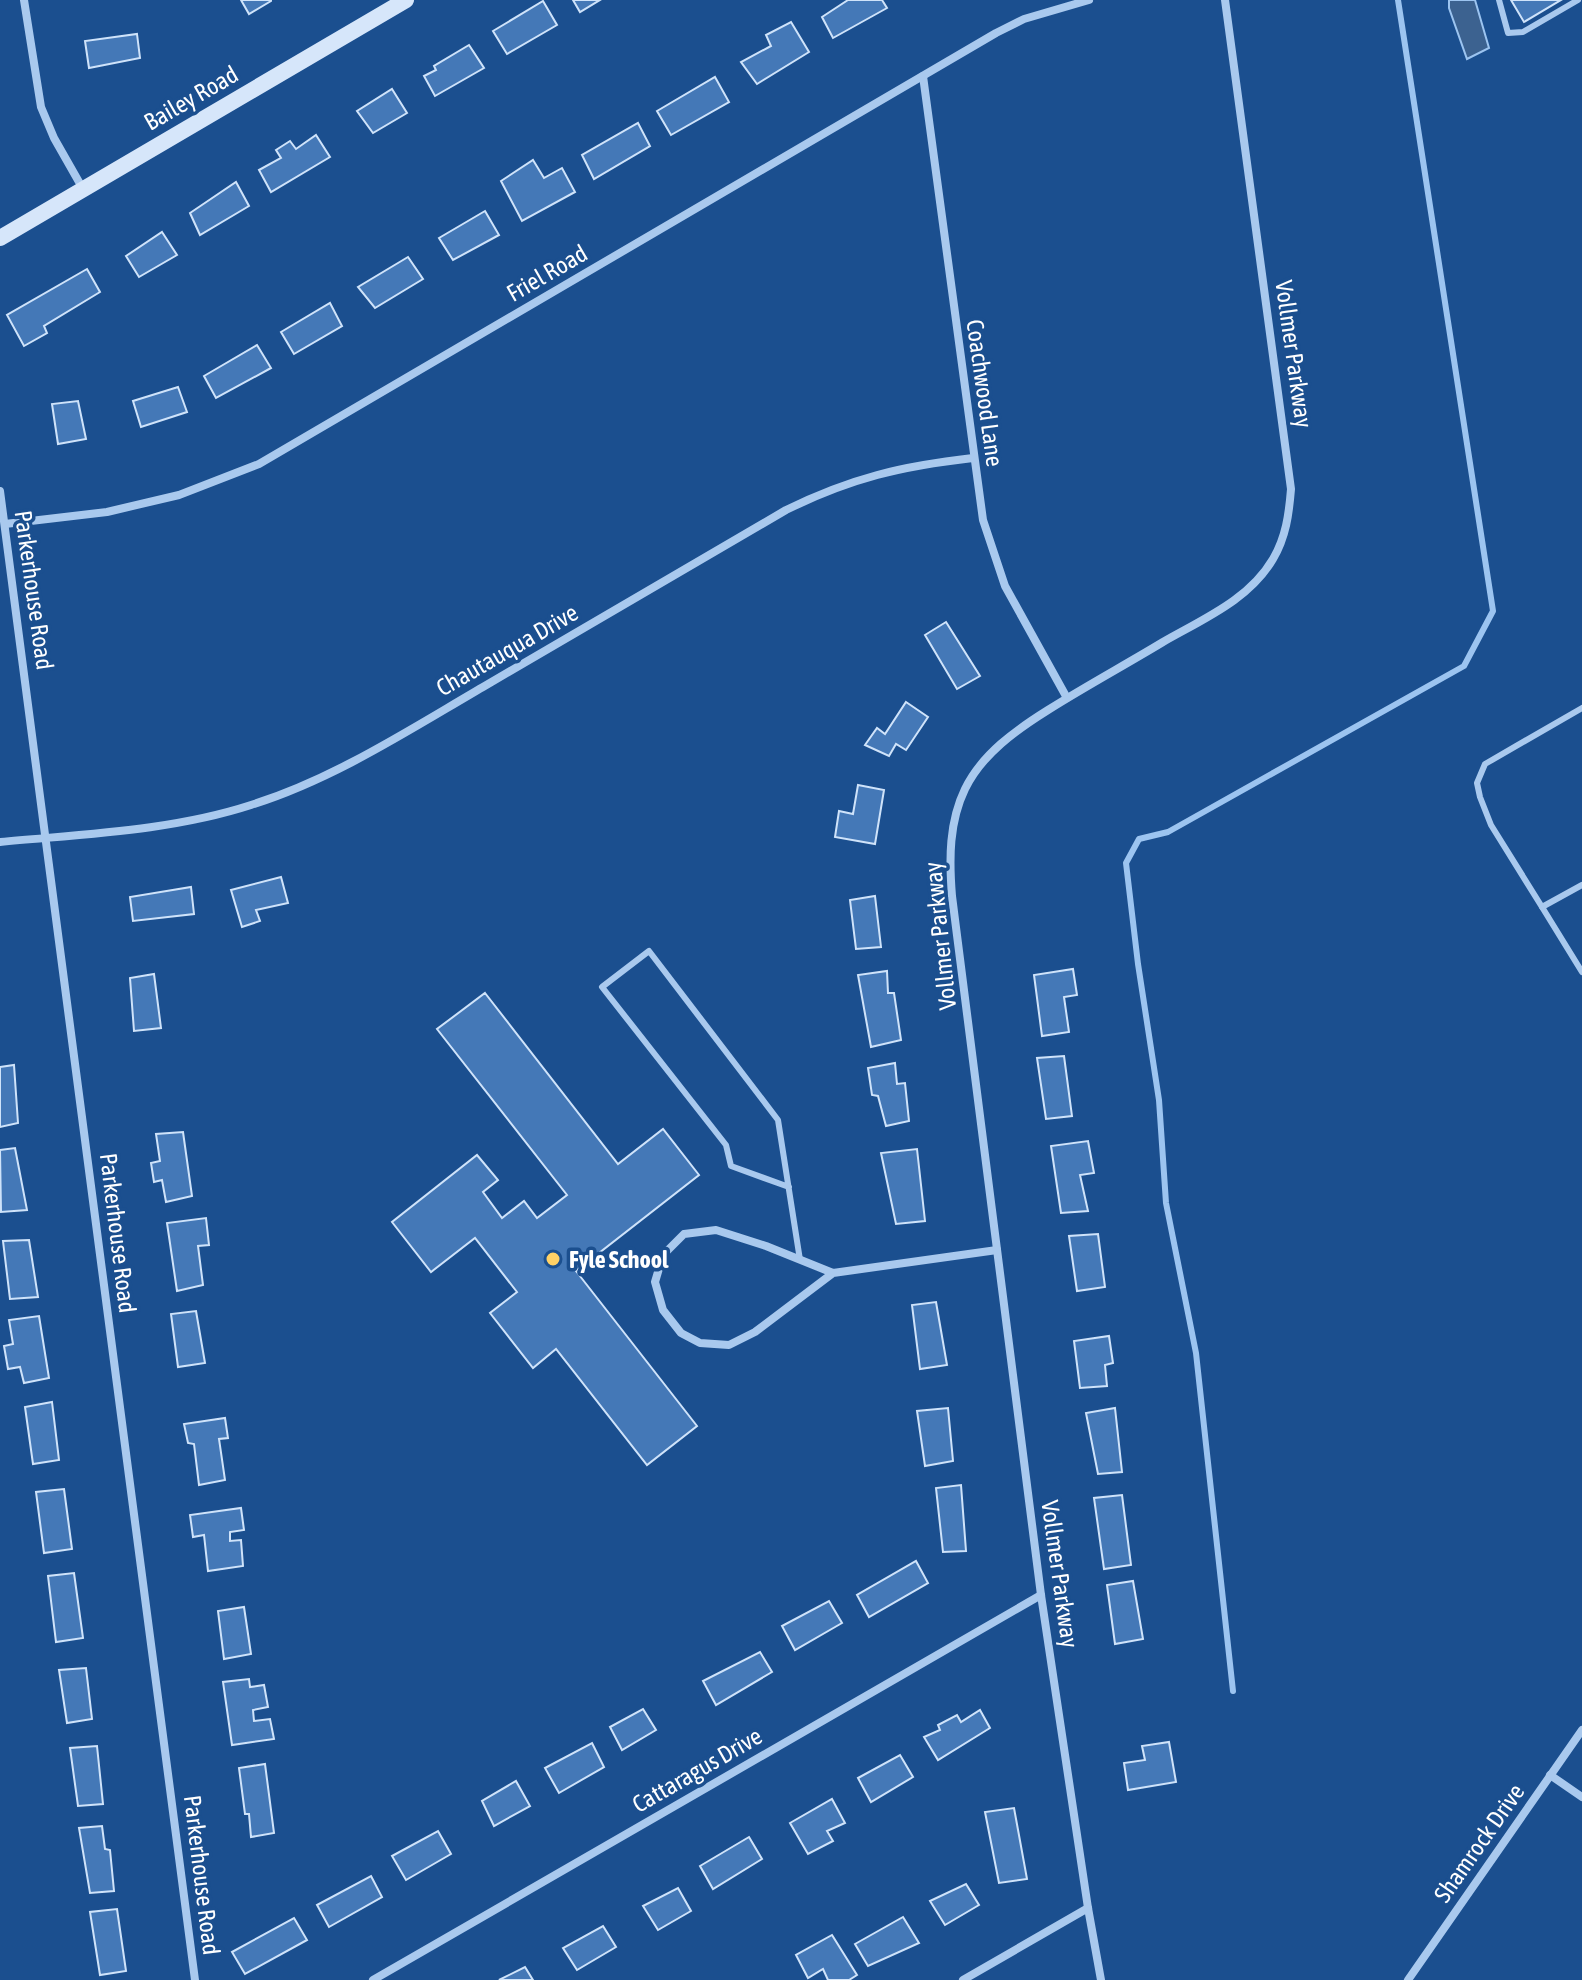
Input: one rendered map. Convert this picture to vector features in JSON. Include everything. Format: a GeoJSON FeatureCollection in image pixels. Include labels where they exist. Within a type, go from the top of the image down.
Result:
{"type":"FeatureCollection","features":[{"type":"Feature","properties":{"kind":"street"},"geometry":{"type":"LineString","coordinates":[[24,0],[41,107],[54,138],[83,189]]}},
{"type":"Feature","properties":{"kind":"street","name":"Bailey Road"},"geometry":{"type":"LineString","coordinates":[[0,238],[406,0]]}},
{"type":"Feature","properties":{"kind":"street","name":"Friel Road"},"geometry":{"type":"LineString","coordinates":[[5,524],[107,512],[179,495],[259,464],[1024,19],[1089,0]]}},
{"type":"Feature","properties":{"kind":"street","name":"Vollmer Parkway"},"geometry":{"type":"LineString","coordinates":[[1101,1980],[1041,1595],[952,896],[951,840],[956,814],[966,788],[980,765],[1001,743],[1067,698],[1236,600],[1271,561],[1282,541],[1289,517],[1291,489],[1225,0]]}},
{"type":"Feature","properties":{"kind":"street","name":"Coachwood Lane"},"geometry":{"type":"LineString","coordinates":[[923,76],[983,520],[1005,586],[1067,698]]}},
{"type":"Feature","properties":{"kind":"street","name":"Chautauqua Drive"},"geometry":{"type":"LineString","coordinates":[[0,842],[185,822],[281,795],[389,741],[816,495],[875,473],[973,458]]}},
{"type":"Feature","properties":{"kind":"street","name":"Parkerhouse Road"},"geometry":{"type":"LineString","coordinates":[[0,491],[195,1980]]}},
{"type":"Feature","properties":{"kind":"street"},"geometry":{"type":"LineString","coordinates":[[833,1273],[716,1230],[684,1234],[663,1255],[655,1282],[663,1310],[681,1333],[700,1343],[729,1345],[755,1332],[833,1273],[997,1250]]}},
{"type":"Feature","properties":{"kind":"street","name":"Cattaragus Drive"},"geometry":{"type":"LineString","coordinates":[[373,1980],[1041,1595]]}},
{"type":"Feature","properties":{"kind":"street","name":"Shamrock Drive"},"geometry":{"type":"LineString","coordinates":[[1408,1980],[1582,1730]]}},
{"type":"Feature","properties":{"kind":"street"},"geometry":{"type":"LineString","coordinates":[[1550,1775],[1582,1797]]}},
{"type":"Feature","properties":{"kind":"street"},"geometry":{"type":"LineString","coordinates":[[963,1980],[1088,1908]]}},
{"type":"Feature","properties":{"kind":"lane"},"geometry":{"type":"LineString","coordinates":[[1499,0],[1508,33],[1523,32],[1578,0]]}},
{"type":"Feature","properties":{"kind":"lane"},"geometry":{"type":"LineString","coordinates":[[1582,708],[1485,764],[1477,783],[1491,825],[1582,972]]}},
{"type":"Feature","properties":{"kind":"lane"},"geometry":{"type":"LineString","coordinates":[[1542,907],[1582,885]]}},
{"type":"Feature","properties":{"kind":"lane"},"geometry":{"type":"LineString","coordinates":[[789,1187],[731,1166],[726,1145],[602,987],[649,951],[778,1120],[789,1187],[800,1260]]}},
{"type":"Feature","properties":{"kind":"water"},"geometry":{"type":"Polygon","coordinates":[[[1449,0],[1475,0],[1489,48],[1467,59],[1449,0]]]}},
{"type":"Feature","properties":{"kind":"building"},"geometry":{"type":"Polygon","coordinates":[[[241,0],[271,0],[271,1],[249,14],[241,0]]]}},
{"type":"Feature","properties":{"kind":"building"},"geometry":{"type":"Polygon","coordinates":[[[573,0],[600,0],[580,12],[573,0]]]}},
{"type":"Feature","properties":{"kind":"building"},"geometry":{"type":"Polygon","coordinates":[[[848,0],[882,0],[887,8],[833,38],[822,17],[848,0]]]}},
{"type":"Feature","properties":{"kind":"building"},"geometry":{"type":"Polygon","coordinates":[[[1511,0],[1561,0],[1524,22],[1511,0]]]}},
{"type":"Feature","properties":{"kind":"building"},"geometry":{"type":"Polygon","coordinates":[[[543,1],[557,25],[507,54],[493,31],[543,1]]]}},
{"type":"Feature","properties":{"kind":"building"},"geometry":{"type":"Polygon","coordinates":[[[791,22],[809,52],[757,84],[741,62],[771,46],[766,35],[791,22]]]}},
{"type":"Feature","properties":{"kind":"building"},"geometry":{"type":"Polygon","coordinates":[[[137,34],[140,58],[89,68],[85,41],[137,34]]]}},
{"type":"Feature","properties":{"kind":"building"},"geometry":{"type":"Polygon","coordinates":[[[469,45],[484,68],[435,96],[424,76],[436,70],[434,66],[469,45]]]}},
{"type":"Feature","properties":{"kind":"building"},"geometry":{"type":"Polygon","coordinates":[[[715,77],[729,102],[671,135],[657,111],[715,77]]]}},
{"type":"Feature","properties":{"kind":"building"},"geometry":{"type":"Polygon","coordinates":[[[392,89],[407,113],[373,133],[357,111],[392,89]]]}},
{"type":"Feature","properties":{"kind":"building"},"geometry":{"type":"Polygon","coordinates":[[[638,123],[650,146],[594,179],[582,155],[638,123]]]}},
{"type":"Feature","properties":{"kind":"building"},"geometry":{"type":"Polygon","coordinates":[[[316,135],[330,157],[271,192],[259,170],[281,158],[276,150],[290,141],[296,149],[316,135]]]}},
{"type":"Feature","properties":{"kind":"building"},"geometry":{"type":"Polygon","coordinates":[[[533,160],[544,178],[562,168],[575,192],[522,221],[501,181],[533,160]]]}},
{"type":"Feature","properties":{"kind":"building"},"geometry":{"type":"Polygon","coordinates":[[[236,182],[249,206],[200,235],[190,213],[236,182]]]}},
{"type":"Feature","properties":{"kind":"building"},"geometry":{"type":"Polygon","coordinates":[[[485,211],[499,235],[453,260],[439,238],[485,211]]]}},
{"type":"Feature","properties":{"kind":"building"},"geometry":{"type":"Polygon","coordinates":[[[162,232],[177,255],[139,277],[126,256],[162,232]]]}},
{"type":"Feature","properties":{"kind":"building"},"geometry":{"type":"Polygon","coordinates":[[[408,257],[423,279],[375,308],[358,287],[408,257]]]}},
{"type":"Feature","properties":{"kind":"building"},"geometry":{"type":"Polygon","coordinates":[[[87,269],[100,292],[44,326],[47,333],[24,346],[7,315],[87,269]]]}},
{"type":"Feature","properties":{"kind":"building"},"geometry":{"type":"Polygon","coordinates":[[[330,303],[342,326],[294,354],[281,332],[330,303]]]}},
{"type":"Feature","properties":{"kind":"building"},"geometry":{"type":"Polygon","coordinates":[[[257,345],[271,368],[216,398],[204,376],[257,345]]]}},
{"type":"Feature","properties":{"kind":"building"},"geometry":{"type":"Polygon","coordinates":[[[178,387],[187,412],[141,427],[133,401],[178,387]]]}},
{"type":"Feature","properties":{"kind":"building"},"geometry":{"type":"Polygon","coordinates":[[[78,401],[86,439],[58,444],[52,404],[78,401]]]}},
{"type":"Feature","properties":{"kind":"building"},"geometry":{"type":"Polygon","coordinates":[[[946,622],[980,676],[957,689],[925,635],[946,622]]]}},
{"type":"Feature","properties":{"kind":"building"},"geometry":{"type":"Polygon","coordinates":[[[906,702],[928,717],[906,750],[896,744],[889,756],[865,745],[877,728],[885,734],[906,702]]]}},
{"type":"Feature","properties":{"kind":"building"},"geometry":{"type":"Polygon","coordinates":[[[858,785],[884,790],[875,844],[835,837],[839,811],[853,814],[858,785]]]}},
{"type":"Feature","properties":{"kind":"building"},"geometry":{"type":"Polygon","coordinates":[[[281,877],[288,903],[256,910],[260,921],[242,927],[231,890],[281,877]]]}},
{"type":"Feature","properties":{"kind":"building"},"geometry":{"type":"Polygon","coordinates":[[[191,887],[194,914],[133,921],[130,897],[191,887]]]}},
{"type":"Feature","properties":{"kind":"building"},"geometry":{"type":"Polygon","coordinates":[[[875,896],[881,947],[856,949],[850,900],[875,896]]]}},
{"type":"Feature","properties":{"kind":"building"},"geometry":{"type":"Polygon","coordinates":[[[1073,969],[1077,995],[1064,997],[1069,1032],[1042,1036],[1034,975],[1073,969]]]}},
{"type":"Feature","properties":{"kind":"building"},"geometry":{"type":"Polygon","coordinates":[[[887,971],[888,993],[894,993],[901,1040],[871,1047],[858,975],[887,971]]]}},
{"type":"Feature","properties":{"kind":"building"},"geometry":{"type":"Polygon","coordinates":[[[154,974],[161,1028],[134,1031],[130,978],[154,974]]]}},
{"type":"Feature","properties":{"kind":"building"},"geometry":{"type":"Polygon","coordinates":[[[485,993],[618,1164],[663,1129],[699,1175],[576,1271],[697,1426],[647,1465],[556,1349],[533,1368],[490,1313],[517,1292],[475,1238],[431,1272],[392,1222],[477,1155],[498,1180],[483,1192],[502,1218],[524,1201],[537,1218],[567,1195],[437,1029],[485,993]]]}},
{"type":"Feature","properties":{"kind":"building"},"geometry":{"type":"Polygon","coordinates":[[[1064,1056],[1072,1116],[1046,1119],[1037,1058],[1064,1056]]]}},
{"type":"Feature","properties":{"kind":"building"},"geometry":{"type":"Polygon","coordinates":[[[895,1063],[897,1084],[905,1083],[909,1121],[886,1126],[878,1096],[872,1095],[868,1068],[895,1063]]]}},
{"type":"Feature","properties":{"kind":"building"},"geometry":{"type":"Polygon","coordinates":[[[14,1065],[18,1123],[0,1127],[0,1067],[14,1065]]]}},
{"type":"Feature","properties":{"kind":"building"},"geometry":{"type":"Polygon","coordinates":[[[183,1132],[192,1196],[166,1202],[162,1180],[154,1182],[151,1163],[160,1161],[156,1134],[183,1132]]]}},
{"type":"Feature","properties":{"kind":"building"},"geometry":{"type":"Polygon","coordinates":[[[1088,1141],[1094,1173],[1080,1175],[1088,1211],[1061,1213],[1051,1146],[1088,1141]]]}},
{"type":"Feature","properties":{"kind":"building"},"geometry":{"type":"Polygon","coordinates":[[[15,1148],[27,1210],[1,1212],[0,1150],[15,1148]]]}},
{"type":"Feature","properties":{"kind":"building"},"geometry":{"type":"Polygon","coordinates":[[[917,1149],[925,1221],[896,1224],[881,1153],[917,1149]]]}},
{"type":"Feature","properties":{"kind":"building"},"geometry":{"type":"Polygon","coordinates":[[[206,1218],[209,1245],[198,1246],[203,1285],[177,1291],[167,1223],[206,1218]]]}},
{"type":"Feature","properties":{"kind":"building"},"geometry":{"type":"Polygon","coordinates":[[[1098,1234],[1105,1287],[1077,1291],[1069,1236],[1098,1234]]]}},
{"type":"Feature","properties":{"kind":"building"},"geometry":{"type":"Polygon","coordinates":[[[29,1240],[38,1297],[10,1299],[3,1241],[29,1240]]]}},
{"type":"Feature","properties":{"kind":"building"},"geometry":{"type":"Polygon","coordinates":[[[936,1302],[947,1365],[920,1369],[912,1305],[936,1302]]]}},
{"type":"Feature","properties":{"kind":"building"},"geometry":{"type":"Polygon","coordinates":[[[196,1311],[205,1363],[178,1367],[171,1314],[196,1311]]]}},
{"type":"Feature","properties":{"kind":"building"},"geometry":{"type":"Polygon","coordinates":[[[39,1316],[49,1378],[24,1383],[20,1367],[8,1369],[4,1346],[13,1344],[9,1320],[39,1316]]]}},
{"type":"Feature","properties":{"kind":"building"},"geometry":{"type":"Polygon","coordinates":[[[1109,1336],[1113,1363],[1105,1365],[1107,1386],[1080,1388],[1074,1341],[1109,1336]]]}},
{"type":"Feature","properties":{"kind":"building"},"geometry":{"type":"Polygon","coordinates":[[[52,1402],[59,1460],[33,1464],[25,1407],[52,1402]]]}},
{"type":"Feature","properties":{"kind":"building"},"geometry":{"type":"Polygon","coordinates":[[[948,1408],[953,1461],[925,1466],[917,1411],[948,1408]]]}},
{"type":"Feature","properties":{"kind":"building"},"geometry":{"type":"Polygon","coordinates":[[[1115,1408],[1122,1472],[1098,1474],[1086,1413],[1115,1408]]]}},
{"type":"Feature","properties":{"kind":"building"},"geometry":{"type":"Polygon","coordinates":[[[225,1418],[228,1438],[219,1439],[225,1480],[199,1485],[194,1444],[188,1443],[184,1424],[225,1418]]]}},
{"type":"Feature","properties":{"kind":"building"},"geometry":{"type":"Polygon","coordinates":[[[961,1485],[966,1551],[943,1552],[936,1488],[961,1485]]]}},
{"type":"Feature","properties":{"kind":"building"},"geometry":{"type":"Polygon","coordinates":[[[64,1489],[72,1549],[44,1553],[36,1492],[64,1489]]]}},
{"type":"Feature","properties":{"kind":"building"},"geometry":{"type":"Polygon","coordinates":[[[1122,1495],[1131,1565],[1104,1569],[1094,1498],[1122,1495]]]}},
{"type":"Feature","properties":{"kind":"building"},"geometry":{"type":"Polygon","coordinates":[[[241,1508],[244,1530],[230,1532],[230,1541],[241,1540],[243,1566],[208,1571],[204,1535],[193,1537],[190,1515],[241,1508]]]}},
{"type":"Feature","properties":{"kind":"building"},"geometry":{"type":"Polygon","coordinates":[[[916,1561],[928,1583],[869,1617],[857,1595],[916,1561]]]}},
{"type":"Feature","properties":{"kind":"building"},"geometry":{"type":"Polygon","coordinates":[[[74,1573],[83,1638],[56,1642],[48,1576],[74,1573]]]}},
{"type":"Feature","properties":{"kind":"building"},"geometry":{"type":"Polygon","coordinates":[[[1133,1581],[1143,1639],[1115,1644],[1107,1585],[1133,1581]]]}},
{"type":"Feature","properties":{"kind":"building"},"geometry":{"type":"Polygon","coordinates":[[[829,1601],[842,1623],[795,1650],[782,1626],[829,1601]]]}},
{"type":"Feature","properties":{"kind":"building"},"geometry":{"type":"Polygon","coordinates":[[[244,1607],[251,1654],[224,1659],[218,1611],[244,1607]]]}},
{"type":"Feature","properties":{"kind":"building"},"geometry":{"type":"Polygon","coordinates":[[[760,1652],[772,1672],[716,1705],[703,1681],[760,1652]]]}},
{"type":"Feature","properties":{"kind":"building"},"geometry":{"type":"Polygon","coordinates":[[[86,1668],[92,1719],[67,1723],[59,1670],[86,1668]]]}},
{"type":"Feature","properties":{"kind":"building"},"geometry":{"type":"Polygon","coordinates":[[[249,1679],[250,1687],[264,1685],[268,1707],[253,1710],[254,1721],[270,1719],[274,1739],[232,1745],[223,1682],[249,1679]]]}},
{"type":"Feature","properties":{"kind":"building"},"geometry":{"type":"Polygon","coordinates":[[[643,1709],[656,1730],[622,1750],[610,1727],[643,1709]]]}},
{"type":"Feature","properties":{"kind":"building"},"geometry":{"type":"Polygon","coordinates":[[[980,1710],[990,1728],[938,1760],[924,1737],[940,1730],[938,1725],[957,1715],[961,1722],[980,1710]]]}},
{"type":"Feature","properties":{"kind":"building"},"geometry":{"type":"Polygon","coordinates":[[[1169,1742],[1176,1782],[1128,1790],[1124,1763],[1145,1760],[1142,1746],[1169,1742]]]}},
{"type":"Feature","properties":{"kind":"building"},"geometry":{"type":"Polygon","coordinates":[[[592,1743],[604,1767],[559,1793],[545,1768],[592,1743]]]}},
{"type":"Feature","properties":{"kind":"building"},"geometry":{"type":"Polygon","coordinates":[[[97,1746],[103,1804],[78,1806],[70,1748],[97,1746]]]}},
{"type":"Feature","properties":{"kind":"building"},"geometry":{"type":"Polygon","coordinates":[[[900,1755],[913,1777],[871,1802],[858,1778],[900,1755]]]}},
{"type":"Feature","properties":{"kind":"building"},"geometry":{"type":"Polygon","coordinates":[[[265,1764],[274,1833],[251,1837],[239,1768],[265,1764]]]}},
{"type":"Feature","properties":{"kind":"building"},"geometry":{"type":"Polygon","coordinates":[[[516,1781],[530,1806],[494,1826],[482,1801],[516,1781]]]}},
{"type":"Feature","properties":{"kind":"building"},"geometry":{"type":"Polygon","coordinates":[[[832,1799],[845,1823],[827,1831],[833,1841],[808,1854],[790,1823],[832,1799]]]}},
{"type":"Feature","properties":{"kind":"building"},"geometry":{"type":"Polygon","coordinates":[[[1014,1808],[1027,1879],[999,1883],[985,1812],[1014,1808]]]}},
{"type":"Feature","properties":{"kind":"building"},"geometry":{"type":"Polygon","coordinates":[[[102,1826],[105,1849],[110,1850],[114,1891],[90,1893],[79,1828],[102,1826]]]}},
{"type":"Feature","properties":{"kind":"building"},"geometry":{"type":"Polygon","coordinates":[[[438,1831],[451,1854],[406,1880],[392,1856],[438,1831]]]}},
{"type":"Feature","properties":{"kind":"building"},"geometry":{"type":"Polygon","coordinates":[[[749,1837],[762,1859],[713,1889],[700,1866],[749,1837]]]}},
{"type":"Feature","properties":{"kind":"building"},"geometry":{"type":"Polygon","coordinates":[[[371,1876],[382,1897],[329,1927],[317,1905],[371,1876]]]}},
{"type":"Feature","properties":{"kind":"building"},"geometry":{"type":"Polygon","coordinates":[[[966,1884],[979,1905],[945,1925],[930,1901],[966,1884]]]}},
{"type":"Feature","properties":{"kind":"building"},"geometry":{"type":"Polygon","coordinates":[[[678,1888],[691,1911],[658,1930],[643,1906],[678,1888]]]}},
{"type":"Feature","properties":{"kind":"building"},"geometry":{"type":"Polygon","coordinates":[[[117,1909],[126,1971],[100,1975],[90,1912],[117,1909]]]}},
{"type":"Feature","properties":{"kind":"building"},"geometry":{"type":"Polygon","coordinates":[[[903,1917],[919,1943],[868,1966],[855,1944],[903,1917]]]}},
{"type":"Feature","properties":{"kind":"building"},"geometry":{"type":"Polygon","coordinates":[[[294,1918],[307,1940],[245,1974],[232,1952],[294,1918]]]}},
{"type":"Feature","properties":{"kind":"building"},"geometry":{"type":"Polygon","coordinates":[[[603,1926],[616,1947],[577,1970],[563,1948],[603,1926]]]}},
{"type":"Feature","properties":{"kind":"building"},"geometry":{"type":"Polygon","coordinates":[[[832,1935],[857,1975],[849,1980],[828,1980],[823,1969],[808,1978],[796,1955],[832,1935]]]}},
{"type":"Feature","properties":{"kind":"building"},"geometry":{"type":"Polygon","coordinates":[[[525,1967],[533,1980],[499,1980],[525,1967]]]}},
{"type":"Feature","properties":{"kind":"waterway"},"geometry":{"type":"LineString","coordinates":[[1233,1691],[1196,1353],[1166,1203],[1159,1100],[1126,863],[1139,839],[1168,832],[1464,666],[1493,611],[1398,0]]}},
{"type":"Feature","properties":{"kind":"place","name":"Fyle School"},"geometry":{"type":"Point","coordinates":[553,1259]}}]}
